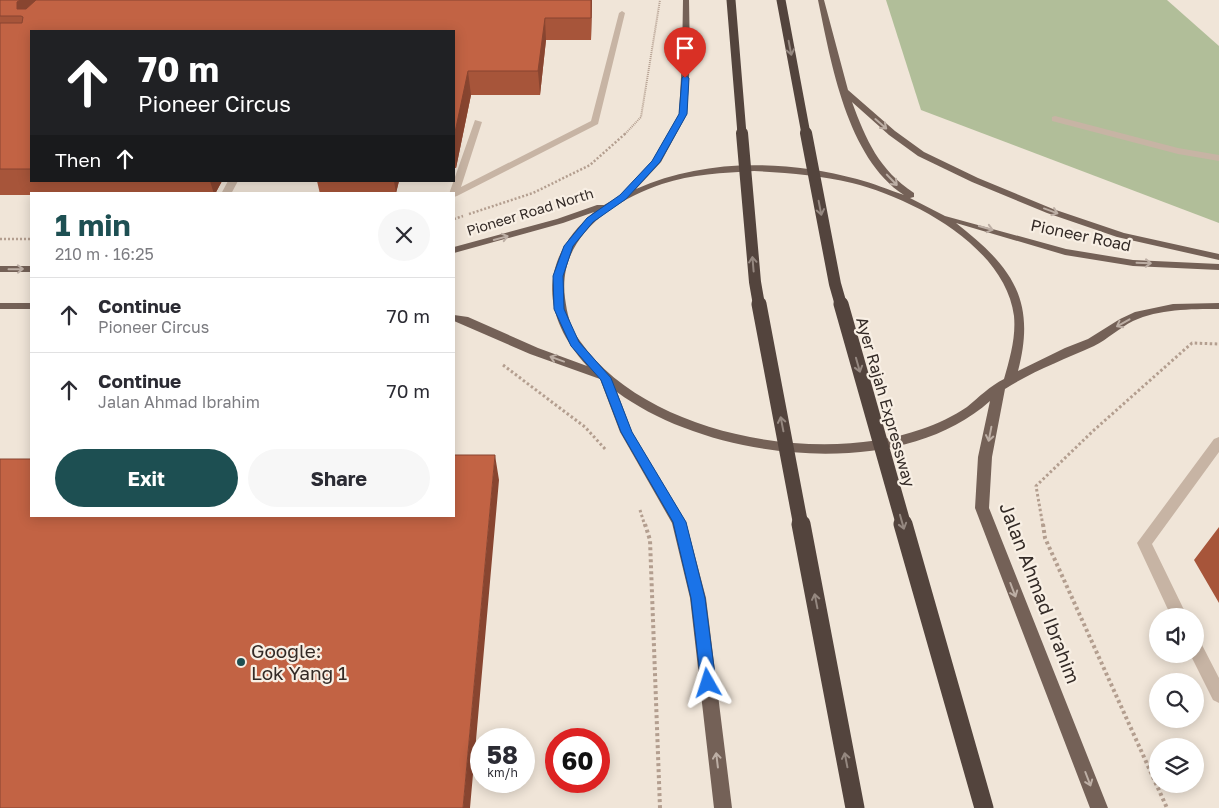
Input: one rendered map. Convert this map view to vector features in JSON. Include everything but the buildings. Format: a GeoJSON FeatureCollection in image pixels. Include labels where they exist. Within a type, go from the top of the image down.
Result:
{"type":"FeatureCollection","features":[{"type":"Feature","properties":{"kind":"highway"},"geometry":{"type":"LineString","coordinates":[[731,0],[755,282],[855,808]]}},
{"type":"Feature","properties":{"kind":"highway","name":"Ayer Rajah Expressway"},"geometry":{"type":"LineString","coordinates":[[781,0],[835,284],[984,808]]}},
{"type":"Feature","properties":{"kind":"main road"},"geometry":{"type":"LineString","coordinates":[[619,200],[656,162],[683,114],[686,59],[686,0]]}},
{"type":"Feature","properties":{"kind":"main road"},"geometry":{"type":"LineString","coordinates":[[821,0],[845,92],[872,156],[893,182],[936,214]]}},
{"type":"Feature","properties":{"kind":"main road"},"geometry":{"type":"LineString","coordinates":[[845,92],[892,133],[921,154],[975,180],[1050,211],[1121,235],[1219,257]]}},
{"type":"Feature","properties":{"kind":"main road"},"geometry":{"type":"LineString","coordinates":[[936,214],[896,194],[856,181],[814,172],[772,168],[730,169],[690,174],[653,184],[619,200],[590,220],[569,246],[558,276],[559,309],[574,344],[604,377],[644,405],[695,428],[752,443],[812,449],[871,446],[924,433],[967,413],[1004,384],[1068,351],[1090,343],[1128,319],[1162,309],[1219,306]]}},
{"type":"Feature","properties":{"kind":"main road","name":"Pioneer Road North"},"geometry":{"type":"LineString","coordinates":[[455,250],[560,222],[619,200]]}},
{"type":"Feature","properties":{"kind":"main road","name":"Pioneer Road"},"geometry":{"type":"LineString","coordinates":[[936,214],[1065,252],[1133,263],[1219,267]]}},
{"type":"Feature","properties":{"kind":"main road","name":"Jalan Ahmad Ibrahim"},"geometry":{"type":"LineString","coordinates":[[936,214],[967,234],[994,261],[1013,291],[1020,323],[1016,356],[1004,384],[985,457],[982,508],[1099,808]]}},
{"type":"Feature","properties":{"kind":"main road"},"geometry":{"type":"LineString","coordinates":[[0,269],[30,268]]}},
{"type":"Feature","properties":{"kind":"main road"},"geometry":{"type":"LineString","coordinates":[[0,306],[30,306]]}},
{"type":"Feature","properties":{"kind":"main road"},"geometry":{"type":"LineString","coordinates":[[455,318],[464,320],[534,351],[604,377],[626,432],[680,522],[698,598],[723,808]]}},
{"type":"Feature","properties":{"kind":"lane"},"geometry":{"type":"LineString","coordinates":[[455,193],[595,122],[622,12]]}},
{"type":"Feature","properties":{"kind":"lane"},"geometry":{"type":"LineString","coordinates":[[1055,120],[1178,151],[1219,158]]}},
{"type":"Feature","properties":{"kind":"lane"},"geometry":{"type":"LineString","coordinates":[[455,192],[478,122]]}},
{"type":"Feature","properties":{"kind":"lane"},"geometry":{"type":"LineString","coordinates":[[1175,608],[1144,543],[1219,442]]}},
{"type":"Feature","properties":{"kind":"lane"},"geometry":{"type":"LineString","coordinates":[[1203,663],[1219,695]]}},
{"type":"Feature","properties":{"kind":"path"},"geometry":{"type":"LineString","coordinates":[[0,239],[30,239]]}},
{"type":"Feature","properties":{"kind":"path"},"geometry":{"type":"LineString","coordinates":[[1167,808],[1045,538],[1036,486],[1093,431],[1192,343],[1219,344]]}},
{"type":"Feature","properties":{"kind":"path"},"geometry":{"type":"LineString","coordinates":[[502,363],[585,427],[610,454]]}},
{"type":"Feature","properties":{"kind":"path"},"geometry":{"type":"LineString","coordinates":[[638,503],[650,540],[660,808]]}},
{"type":"Feature","properties":{"kind":"green space"},"geometry":{"type":"Polygon","coordinates":[[[886,0],[1167,0],[1219,46],[1219,223],[921,110],[886,0]]]}},
{"type":"Feature","properties":{"kind":"place","name":"Google: Lok Yang 1"},"geometry":{"type":"Point","coordinates":[241,662]}},
{"type":"Feature","properties":{"kind":"route"},"geometry":{"type":"LineString","coordinates":[[685,78],[683,114],[656,162],[623,197],[590,220],[569,246],[558,276],[559,309],[574,344],[606,378],[626,432],[680,522],[698,598],[708,683]]}}]}
